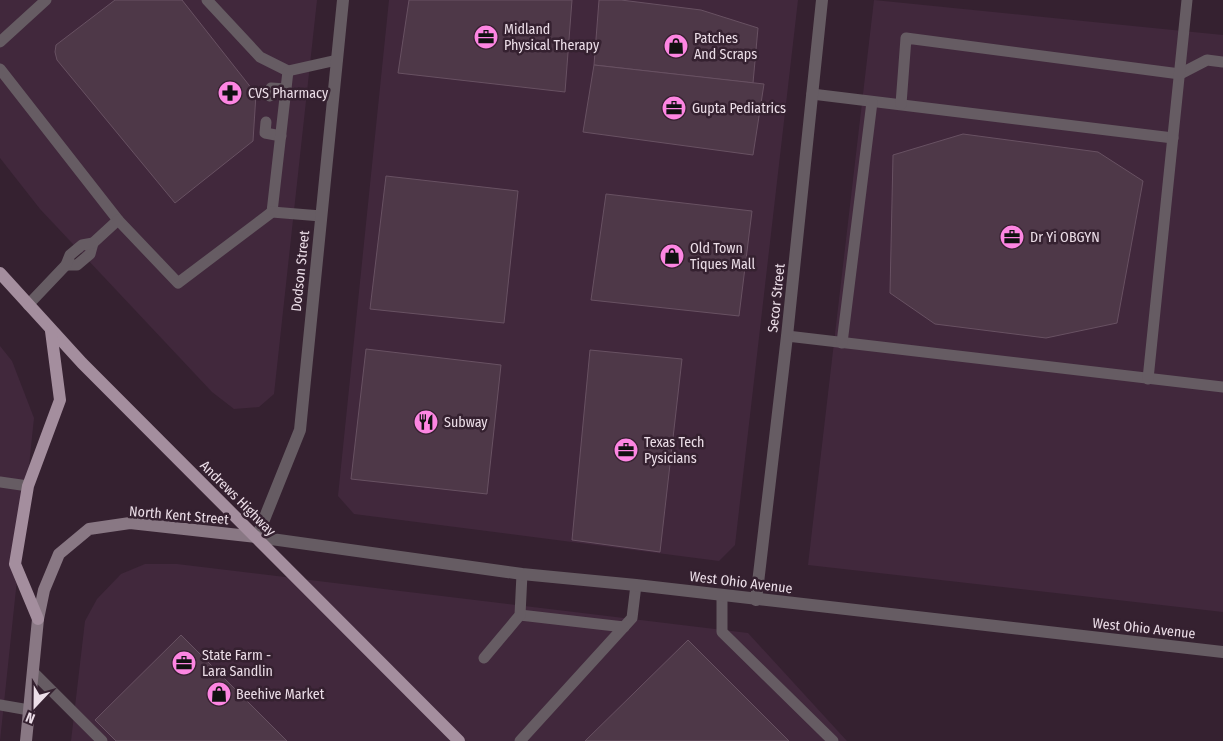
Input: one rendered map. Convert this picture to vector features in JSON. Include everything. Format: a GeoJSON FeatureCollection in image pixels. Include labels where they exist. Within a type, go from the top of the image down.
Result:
{"type":"FeatureCollection","features":[{"type":"Feature","properties":{"kind":"main road","name":"Andrews Highway"},"geometry":{"type":"LineString","coordinates":[[0,273],[51,331],[142,424],[459,741]]}},
{"type":"Feature","properties":{"kind":"main road"},"geometry":{"type":"LineString","coordinates":[[38,620],[15,564],[28,486],[60,400],[51,331]]}},
{"type":"Feature","properties":{"kind":"main road","name":"North Kent Street"},"geometry":{"type":"LineString","coordinates":[[26,741],[38,620],[44,590],[59,554],[89,529],[130,523],[257,537]]}},
{"type":"Feature","properties":{"kind":"street","name":"Dodson Street"},"geometry":{"type":"LineString","coordinates":[[257,537],[300,430],[342,0]]}},
{"type":"Feature","properties":{"kind":"street","name":"Secor Street"},"geometry":{"type":"LineString","coordinates":[[756,600],[787,336],[822,0]]}},
{"type":"Feature","properties":{"kind":"street","name":"West Ohio Avenue"},"geometry":{"type":"LineString","coordinates":[[257,537],[522,574],[636,584],[756,600],[1223,652]]}},
{"type":"Feature","properties":{"kind":"lane"},"geometry":{"type":"LineString","coordinates":[[0,42],[46,0]]}},
{"type":"Feature","properties":{"kind":"lane"},"geometry":{"type":"LineString","coordinates":[[207,0],[260,57],[288,71],[337,60]]}},
{"type":"Feature","properties":{"kind":"lane"},"geometry":{"type":"LineString","coordinates":[[1148,379],[1187,0]]}},
{"type":"Feature","properties":{"kind":"lane"},"geometry":{"type":"LineString","coordinates":[[901,104],[906,38],[1180,74],[1207,60],[1223,62]]}},
{"type":"Feature","properties":{"kind":"lane"},"geometry":{"type":"LineString","coordinates":[[0,69],[118,220],[178,283],[272,212],[321,216]]}},
{"type":"Feature","properties":{"kind":"lane"},"geometry":{"type":"LineString","coordinates":[[272,212],[288,71]]}},
{"type":"Feature","properties":{"kind":"lane"},"geometry":{"type":"LineString","coordinates":[[270,96],[270,88],[286,89]]}},
{"type":"Feature","properties":{"kind":"lane"},"geometry":{"type":"LineString","coordinates":[[812,94],[1173,138]]}},
{"type":"Feature","properties":{"kind":"lane"},"geometry":{"type":"LineString","coordinates":[[842,342],[872,102]]}},
{"type":"Feature","properties":{"kind":"lane"},"geometry":{"type":"LineString","coordinates":[[266,122],[265,133],[281,136]]}},
{"type":"Feature","properties":{"kind":"lane"},"geometry":{"type":"LineString","coordinates":[[28,305],[66,265],[77,265],[90,254],[93,243],[118,220]]}},
{"type":"Feature","properties":{"kind":"lane"},"geometry":{"type":"LineString","coordinates":[[787,336],[1223,387]]}},
{"type":"Feature","properties":{"kind":"lane"},"geometry":{"type":"LineString","coordinates":[[0,482],[28,486]]}},
{"type":"Feature","properties":{"kind":"lane"},"geometry":{"type":"LineString","coordinates":[[484,658],[520,615],[522,574]]}},
{"type":"Feature","properties":{"kind":"lane"},"geometry":{"type":"LineString","coordinates":[[520,741],[632,618],[636,584]]}},
{"type":"Feature","properties":{"kind":"lane"},"geometry":{"type":"LineString","coordinates":[[722,596],[722,632],[833,741]]}},
{"type":"Feature","properties":{"kind":"lane"},"geometry":{"type":"LineString","coordinates":[[520,615],[624,627]]}},
{"type":"Feature","properties":{"kind":"lane"},"geometry":{"type":"LineString","coordinates":[[33,672],[102,741]]}},
{"type":"Feature","properties":{"kind":"lane"},"geometry":{"type":"LineString","coordinates":[[0,705],[29,710]]}},
{"type":"Feature","properties":{"kind":"shaded area"},"geometry":{"type":"Polygon","coordinates":[[[0,0],[317,0],[274,394],[259,407],[234,409],[212,392],[40,209],[0,158],[0,0]]]}},
{"type":"Feature","properties":{"kind":"shaded area"},"geometry":{"type":"Polygon","coordinates":[[[389,0],[798,0],[735,545],[719,561],[354,514],[338,496],[389,0]]]}},
{"type":"Feature","properties":{"kind":"shaded area"},"geometry":{"type":"Polygon","coordinates":[[[874,0],[1223,35],[1223,612],[808,565],[874,0]]]}},
{"type":"Feature","properties":{"kind":"shaded area"},"geometry":{"type":"Polygon","coordinates":[[[0,346],[12,361],[34,418],[0,741],[0,346]]]}},
{"type":"Feature","properties":{"kind":"shaded area"},"geometry":{"type":"Polygon","coordinates":[[[145,564],[177,564],[748,633],[847,741],[71,741],[85,621],[97,599],[121,574],[145,564]]]}},
{"type":"Feature","properties":{"kind":"building","name":"CVS Pharmacy"},"geometry":{"type":"Polygon","coordinates":[[[115,0],[182,0],[256,94],[253,141],[175,203],[57,60],[56,45],[115,0]]]}},
{"type":"Feature","properties":{"kind":"building","name":"Midland Physical Therapy"},"geometry":{"type":"Polygon","coordinates":[[[409,0],[572,0],[565,92],[398,73],[409,0]]]}},
{"type":"Feature","properties":{"kind":"building","name":"Patches And Scraps"},"geometry":{"type":"Polygon","coordinates":[[[599,0],[621,0],[701,10],[758,28],[753,83],[594,65],[599,0]]]}},
{"type":"Feature","properties":{"kind":"building","name":"Gupta Pediatrics"},"geometry":{"type":"Polygon","coordinates":[[[594,65],[764,84],[753,155],[583,132],[594,65]]]}},
{"type":"Feature","properties":{"kind":"building","name":"Dr Yi OBGYN"},"geometry":{"type":"Polygon","coordinates":[[[963,134],[1098,152],[1143,181],[1117,323],[1046,338],[935,324],[890,293],[893,155],[963,134]]]}},
{"type":"Feature","properties":{"kind":"building"},"geometry":{"type":"Polygon","coordinates":[[[386,176],[518,191],[504,323],[370,309],[386,176]]]}},
{"type":"Feature","properties":{"kind":"building","name":"Old Town Tiques Mall"},"geometry":{"type":"Polygon","coordinates":[[[606,194],[752,211],[739,316],[591,300],[606,194]]]}},
{"type":"Feature","properties":{"kind":"building","name":"Subway"},"geometry":{"type":"Polygon","coordinates":[[[366,349],[501,365],[487,494],[351,479],[366,349]]]}},
{"type":"Feature","properties":{"kind":"building","name":"Texas Tech Pysicians"},"geometry":{"type":"Polygon","coordinates":[[[590,350],[682,359],[660,552],[572,540],[590,350]]]}},
{"type":"Feature","properties":{"kind":"building"},"geometry":{"type":"Polygon","coordinates":[[[181,635],[287,741],[116,741],[95,720],[181,635]]]}},
{"type":"Feature","properties":{"kind":"building"},"geometry":{"type":"Polygon","coordinates":[[[688,640],[789,741],[585,741],[688,640]]]}},
{"type":"Feature","properties":{"kind":"place","name":"Midland Physical Therapy"},"geometry":{"type":"Point","coordinates":[486,37]}},
{"type":"Feature","properties":{"kind":"place","name":"Patches And Scraps"},"geometry":{"type":"Point","coordinates":[676,46]}},
{"type":"Feature","properties":{"kind":"place","name":"CVS Pharmacy"},"geometry":{"type":"Point","coordinates":[230,93]}},
{"type":"Feature","properties":{"kind":"place","name":"Gupta Pediatrics"},"geometry":{"type":"Point","coordinates":[674,108]}},
{"type":"Feature","properties":{"kind":"place","name":"Dr Yi OBGYN"},"geometry":{"type":"Point","coordinates":[1012,237]}},
{"type":"Feature","properties":{"kind":"place","name":"Old Town Tiques Mall"},"geometry":{"type":"Point","coordinates":[672,256]}},
{"type":"Feature","properties":{"kind":"place","name":"Subway"},"geometry":{"type":"Point","coordinates":[426,422]}},
{"type":"Feature","properties":{"kind":"place","name":"Texas Tech Pysicians"},"geometry":{"type":"Point","coordinates":[626,450]}},
{"type":"Feature","properties":{"kind":"place","name":"State Farm - Lara Sandlin"},"geometry":{"type":"Point","coordinates":[184,663]}},
{"type":"Feature","properties":{"kind":"place","name":"Beehive Market"},"geometry":{"type":"Point","coordinates":[219,694]}}]}
